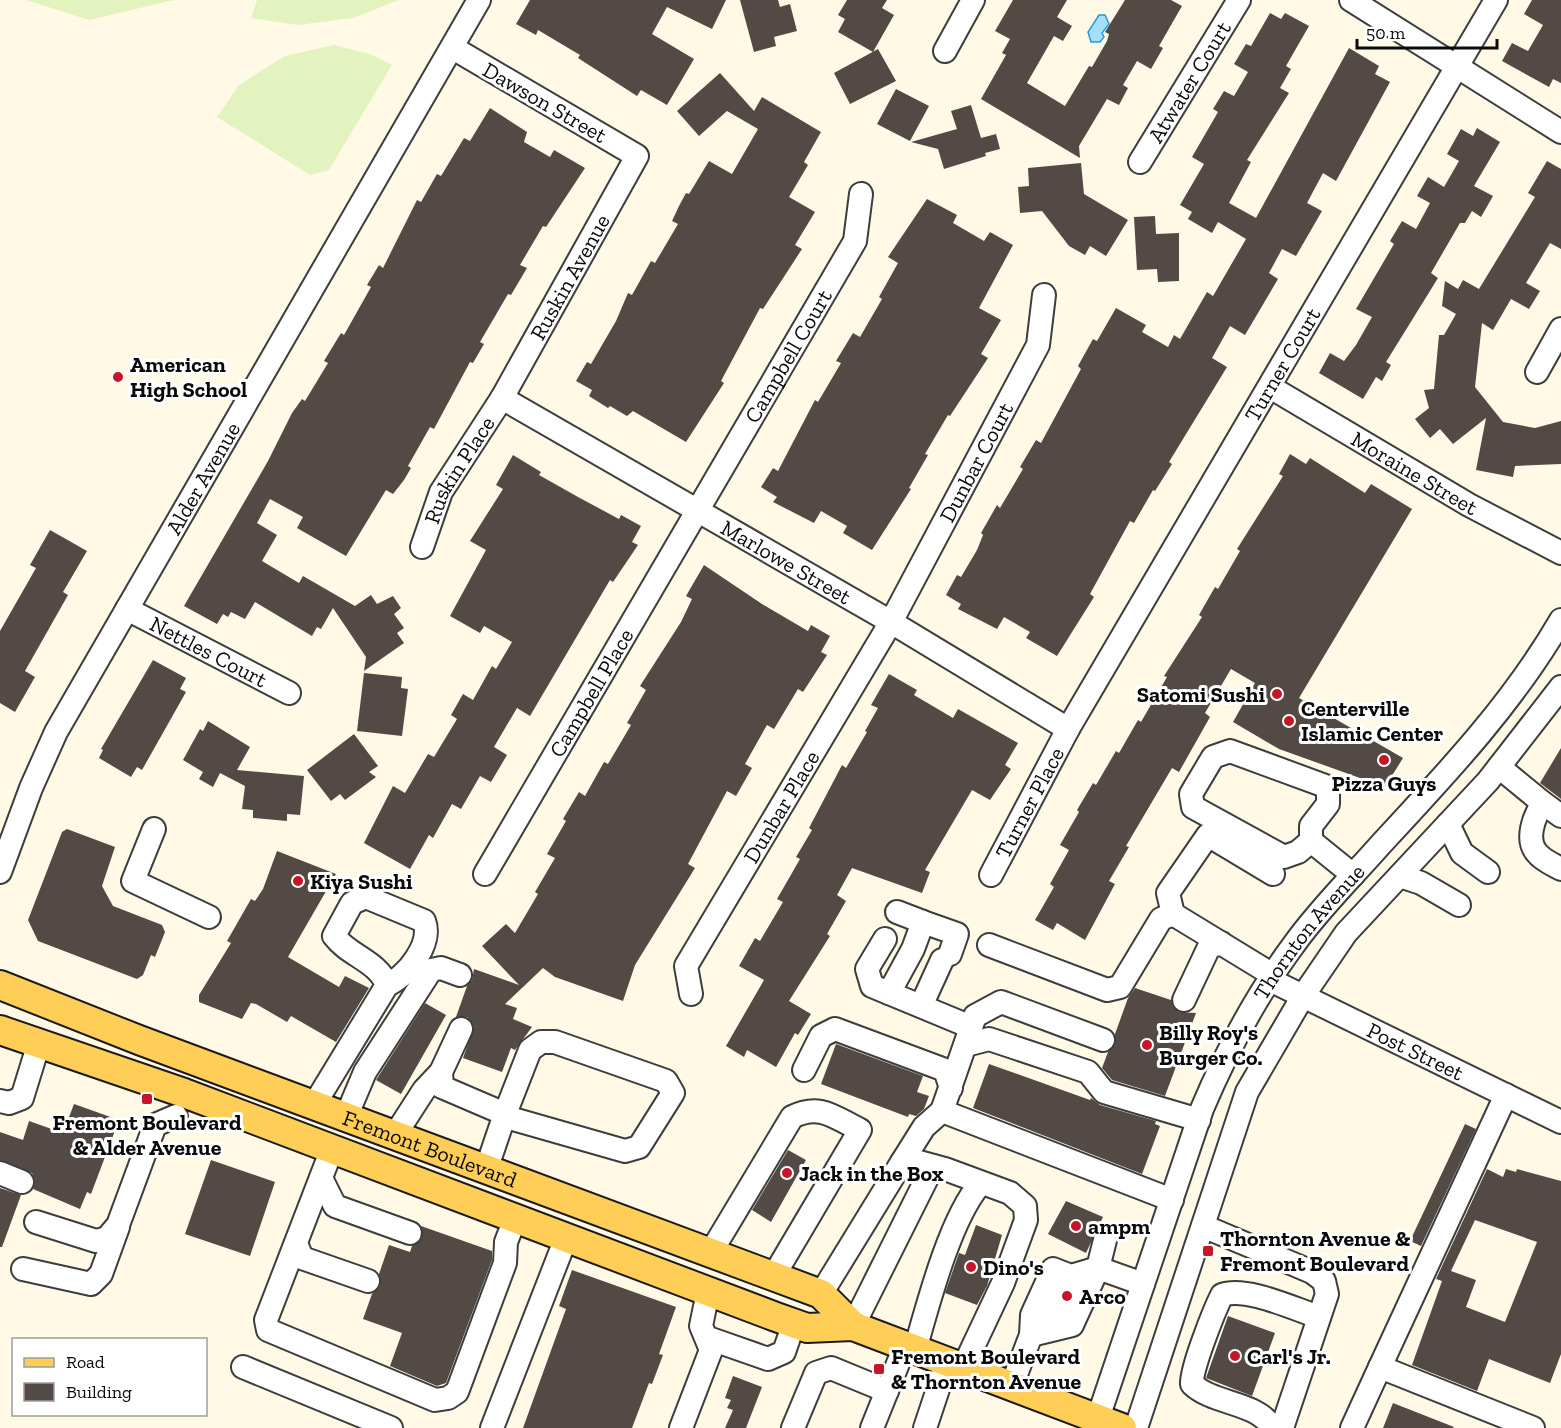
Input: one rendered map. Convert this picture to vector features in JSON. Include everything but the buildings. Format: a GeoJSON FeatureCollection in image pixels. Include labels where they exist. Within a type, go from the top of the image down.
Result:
{"type":"FeatureCollection","features":[{"type":"Feature","properties":{"kind":"main road","name":"Fremont Boulevard"},"geometry":{"type":"LineString","coordinates":[[0,985],[346,1118],[821,1294],[853,1326]]}},
{"type":"Feature","properties":{"kind":"main road","name":"Fremont Boulevard"},"geometry":{"type":"LineString","coordinates":[[0,1030],[184,1093],[807,1328],[853,1326],[1012,1385],[1104,1425]]}},
{"type":"Feature","properties":{"kind":"street","name":"Alder Avenue"},"geometry":{"type":"LineString","coordinates":[[0,872],[26,799],[51,743],[479,0]]}},
{"type":"Feature","properties":{"kind":"street"},"geometry":{"type":"LineString","coordinates":[[945,51],[973,0]]}},
{"type":"Feature","properties":{"kind":"street","name":"Atwater Court"},"geometry":{"type":"LineString","coordinates":[[1140,162],[1239,0]]}},
{"type":"Feature","properties":{"kind":"street"},"geometry":{"type":"LineString","coordinates":[[1351,0],[1455,68],[1561,132]]}},
{"type":"Feature","properties":{"kind":"street","name":"Turner Court"},"geometry":{"type":"LineString","coordinates":[[1068,729],[1496,0]]}},
{"type":"Feature","properties":{"kind":"street","name":"Dawson Street"},"geometry":{"type":"LineString","coordinates":[[453,48],[637,156]]}},
{"type":"Feature","properties":{"kind":"street","name":"Ruskin Avenue"},"geometry":{"type":"LineString","coordinates":[[502,398],[637,156]]}},
{"type":"Feature","properties":{"kind":"street","name":"Campbell Court"},"geometry":{"type":"LineString","coordinates":[[698,512],[855,241],[861,194]]}},
{"type":"Feature","properties":{"kind":"street","name":"Dunbar Court"},"geometry":{"type":"LineString","coordinates":[[891,622],[1038,345],[1044,295]]}},
{"type":"Feature","properties":{"kind":"street"},"geometry":{"type":"LineString","coordinates":[[1537,372],[1561,329]]}},
{"type":"Feature","properties":{"kind":"street","name":"Moraine Street"},"geometry":{"type":"LineString","coordinates":[[1270,387],[1469,504],[1561,553]]}},
{"type":"Feature","properties":{"kind":"street","name":"Marlowe Street"},"geometry":{"type":"LineString","coordinates":[[502,398],[891,622],[1068,729]]}},
{"type":"Feature","properties":{"kind":"street","name":"Ruskin Place"},"geometry":{"type":"LineString","coordinates":[[422,547],[441,492],[502,398]]}},
{"type":"Feature","properties":{"kind":"street","name":"Campbell Place"},"geometry":{"type":"LineString","coordinates":[[485,874],[698,512]]}},
{"type":"Feature","properties":{"kind":"street","name":"Nettles Court"},"geometry":{"type":"LineString","coordinates":[[127,609],[288,693]]}},
{"type":"Feature","properties":{"kind":"street","name":"Thornton Avenue"},"geometry":{"type":"LineString","coordinates":[[1104,1425],[1143,1284],[1199,1120],[1222,1061],[1272,977],[1296,942],[1485,728],[1521,681],[1561,620]]}},
{"type":"Feature","properties":{"kind":"street","name":"Dunbar Place"},"geometry":{"type":"LineString","coordinates":[[691,994],[686,966],[891,622]]}},
{"type":"Feature","properties":{"kind":"street","name":"Thornton Avenue"},"geometry":{"type":"LineString","coordinates":[[1136,1428],[1247,1092],[1303,996],[1346,933],[1499,767],[1561,687]]}},
{"type":"Feature","properties":{"kind":"street","name":"Turner Place"},"geometry":{"type":"LineString","coordinates":[[991,874],[1068,729]]}},
{"type":"Feature","properties":{"kind":"street"},"geometry":{"type":"LineString","coordinates":[[1230,751],[1328,787],[1328,804],[1311,826],[1311,841],[1298,852],[1284,857],[1193,807],[1191,794],[1213,757],[1230,751]]}},
{"type":"Feature","properties":{"kind":"street"},"geometry":{"type":"LineString","coordinates":[[1499,767],[1552,809]]}},
{"type":"Feature","properties":{"kind":"street"},"geometry":{"type":"LineString","coordinates":[[1552,809],[1535,815],[1532,830],[1536,853],[1561,869]]}},
{"type":"Feature","properties":{"kind":"street"},"geometry":{"type":"LineString","coordinates":[[1448,824],[1462,853],[1488,872]]}},
{"type":"Feature","properties":{"kind":"street"},"geometry":{"type":"LineString","coordinates":[[154,829],[133,881],[209,917]]}},
{"type":"Feature","properties":{"kind":"street"},"geometry":{"type":"LineString","coordinates":[[989,945],[1107,990],[1120,987],[1161,919],[1173,914],[1168,893],[1208,835],[1273,874]]}},
{"type":"Feature","properties":{"kind":"street"},"geometry":{"type":"LineString","coordinates":[[1311,841],[1353,875]]}},
{"type":"Feature","properties":{"kind":"street"},"geometry":{"type":"LineString","coordinates":[[1400,876],[1421,883],[1459,905]]}},
{"type":"Feature","properties":{"kind":"street"},"geometry":{"type":"LineString","coordinates":[[897,912],[957,934],[921,1006]]}},
{"type":"Feature","properties":{"kind":"street","name":"Post Street"},"geometry":{"type":"LineString","coordinates":[[1173,914],[1303,996],[1560,1120]]}},
{"type":"Feature","properties":{"kind":"street"},"geometry":{"type":"LineString","coordinates":[[889,993],[913,949],[923,922]]}},
{"type":"Feature","properties":{"kind":"street"},"geometry":{"type":"LineString","coordinates":[[885,939],[867,969],[872,986],[921,1006],[969,1036],[989,1039],[1088,1072],[1104,1092],[1199,1120]]}},
{"type":"Feature","properties":{"kind":"street"},"geometry":{"type":"LineString","coordinates":[[1184,1000],[1209,947],[1221,943]]}},
{"type":"Feature","properties":{"kind":"street"},"geometry":{"type":"LineString","coordinates":[[346,1118],[365,1072],[431,970],[441,968],[460,975]]}},
{"type":"Feature","properties":{"kind":"street"},"geometry":{"type":"LineString","coordinates":[[314,1105],[387,985]]}},
{"type":"Feature","properties":{"kind":"street"},"geometry":{"type":"LineString","coordinates":[[821,1294],[924,1127],[942,1111],[975,1016],[1000,1002],[1103,1040]]}},
{"type":"Feature","properties":{"kind":"street"},"geometry":{"type":"LineString","coordinates":[[395,1136],[424,1090],[441,1072],[461,1029]]}},
{"type":"Feature","properties":{"kind":"street"},"geometry":{"type":"LineString","coordinates":[[804,1070],[822,1036],[835,1029],[945,1070],[951,1088]]}},
{"type":"Feature","properties":{"kind":"street"},"geometry":{"type":"LineString","coordinates":[[441,1072],[442,1086],[505,1114],[513,1119],[625,1151],[639,1147],[673,1093],[666,1081],[555,1042],[541,1042],[530,1050],[505,1114],[486,1170]]}},
{"type":"Feature","properties":{"kind":"street"},"geometry":{"type":"LineString","coordinates":[[0,1101],[9,1103],[22,1098],[39,1043]]}},
{"type":"Feature","properties":{"kind":"street"},"geometry":{"type":"LineString","coordinates":[[1352,1428],[1506,1095]]}},
{"type":"Feature","properties":{"kind":"street"},"geometry":{"type":"LineString","coordinates":[[711,1252],[792,1117],[805,1111],[820,1110],[860,1130],[773,1277]]}},
{"type":"Feature","properties":{"kind":"street"},"geometry":{"type":"LineString","coordinates":[[942,1111],[1172,1200]]}},
{"type":"Feature","properties":{"kind":"street"},"geometry":{"type":"LineString","coordinates":[[23,1269],[91,1284],[101,1274],[155,1125],[176,1116]]}},
{"type":"Feature","properties":{"kind":"street"},"geometry":{"type":"LineString","coordinates":[[332,1149],[266,1320],[268,1330],[435,1400],[448,1398],[457,1392],[505,1263],[506,1242],[515,1219]]}},
{"type":"Feature","properties":{"kind":"street"},"geometry":{"type":"LineString","coordinates":[[902,1162],[912,1160],[933,1166],[1010,1193],[1025,1206],[1026,1220],[1003,1283],[955,1365],[926,1428]]}},
{"type":"Feature","properties":{"kind":"street"},"geometry":{"type":"LineString","coordinates":[[853,1326],[933,1166]]}},
{"type":"Feature","properties":{"kind":"street"},"geometry":{"type":"LineString","coordinates":[[0,1173],[22,1182]]}},
{"type":"Feature","properties":{"kind":"street"},"geometry":{"type":"LineString","coordinates":[[321,1178],[335,1206],[410,1233]]}},
{"type":"Feature","properties":{"kind":"street"},"geometry":{"type":"LineString","coordinates":[[872,1428],[887,1391],[910,1348],[969,1198],[980,1184]]}},
{"type":"Feature","properties":{"kind":"street"},"geometry":{"type":"LineString","coordinates":[[36,1222],[96,1241],[107,1238],[118,1225]]}},
{"type":"Feature","properties":{"kind":"street"},"geometry":{"type":"LineString","coordinates":[[1203,1226],[1312,1272],[1324,1281],[1327,1294],[1282,1428]]}},
{"type":"Feature","properties":{"kind":"street"},"geometry":{"type":"LineString","coordinates":[[492,1428],[566,1238]]}},
{"type":"Feature","properties":{"kind":"street"},"geometry":{"type":"LineString","coordinates":[[1012,1385],[1040,1333],[1072,1325],[1098,1268],[1105,1240]]}},
{"type":"Feature","properties":{"kind":"street"},"geometry":{"type":"LineString","coordinates":[[296,1243],[302,1258],[368,1281]]}},
{"type":"Feature","properties":{"kind":"street"},"geometry":{"type":"LineString","coordinates":[[1040,1333],[1032,1315],[1053,1269],[1071,1276],[1098,1268],[1143,1284]]}},
{"type":"Feature","properties":{"kind":"street"},"geometry":{"type":"LineString","coordinates":[[681,1428],[711,1350],[708,1338],[701,1326],[708,1292]]}},
{"type":"Feature","properties":{"kind":"street"},"geometry":{"type":"LineString","coordinates":[[1273,1428],[1268,1420],[1239,1405],[1198,1390],[1192,1384],[1191,1373],[1199,1358],[1216,1306],[1222,1295],[1231,1292],[1253,1295],[1319,1317]]}},
{"type":"Feature","properties":{"kind":"street"},"geometry":{"type":"LineString","coordinates":[[708,1338],[768,1359],[784,1352],[794,1323]]}},
{"type":"Feature","properties":{"kind":"street"},"geometry":{"type":"LineString","coordinates":[[243,1367],[390,1428]]}},
{"type":"Feature","properties":{"kind":"street"},"geometry":{"type":"LineString","coordinates":[[1380,1367],[1533,1428]]}},
{"type":"Feature","properties":{"kind":"street"},"geometry":{"type":"LineString","coordinates":[[793,1428],[816,1373],[831,1368],[887,1391]]}},
{"type":"Feature","properties":{"kind":"green space"},"geometry":{"type":"Polygon","coordinates":[[[26,0],[174,0],[89,20],[26,0]]]}},
{"type":"Feature","properties":{"kind":"green space"},"geometry":{"type":"Polygon","coordinates":[[[257,0],[399,0],[353,18],[298,25],[251,18],[257,0]]]}},
{"type":"Feature","properties":{"kind":"green space"},"geometry":{"type":"Polygon","coordinates":[[[334,45],[373,55],[392,65],[329,170],[310,175],[217,117],[239,85],[285,56],[334,45]]]}},
{"type":"Feature","properties":{"kind":"water"},"geometry":{"type":"Polygon","coordinates":[[[1099,15],[1105,15],[1109,24],[1102,33],[1104,37],[1100,42],[1091,42],[1088,32],[1099,15]]]}},
{"type":"Feature","properties":{"kind":"place","name":"American High School"},"geometry":{"type":"Point","coordinates":[118,377]}},
{"type":"Feature","properties":{"kind":"place","name":"Satomi Sushi"},"geometry":{"type":"Point","coordinates":[1277,694]}},
{"type":"Feature","properties":{"kind":"place","name":"Centerville Islamic Center"},"geometry":{"type":"Point","coordinates":[1289,721]}},
{"type":"Feature","properties":{"kind":"place","name":"Pizza Guys"},"geometry":{"type":"Point","coordinates":[1384,760]}},
{"type":"Feature","properties":{"kind":"place","name":"Kiya Sushi"},"geometry":{"type":"Point","coordinates":[298,881]}},
{"type":"Feature","properties":{"kind":"place","name":"Billy Roy's Burger Co."},"geometry":{"type":"Point","coordinates":[1147,1045]}},
{"type":"Feature","properties":{"kind":"place","name":"Fremont Boulevard & Alder Avenue"},"geometry":{"type":"Point","coordinates":[147,1099]}},
{"type":"Feature","properties":{"kind":"place","name":"Jack in the Box"},"geometry":{"type":"Point","coordinates":[787,1173]}},
{"type":"Feature","properties":{"kind":"place","name":"ampm"},"geometry":{"type":"Point","coordinates":[1076,1226]}},
{"type":"Feature","properties":{"kind":"place","name":"Thornton Avenue & Fremont Boulevard"},"geometry":{"type":"Point","coordinates":[1208,1251]}},
{"type":"Feature","properties":{"kind":"place","name":"Dino's"},"geometry":{"type":"Point","coordinates":[971,1267]}},
{"type":"Feature","properties":{"kind":"place","name":"Arco"},"geometry":{"type":"Point","coordinates":[1067,1296]}},
{"type":"Feature","properties":{"kind":"place","name":"Carl's Jr."},"geometry":{"type":"Point","coordinates":[1235,1356]}},
{"type":"Feature","properties":{"kind":"place","name":"Fremont Boulevard & Thornton Avenue"},"geometry":{"type":"Point","coordinates":[879,1369]}}]}
